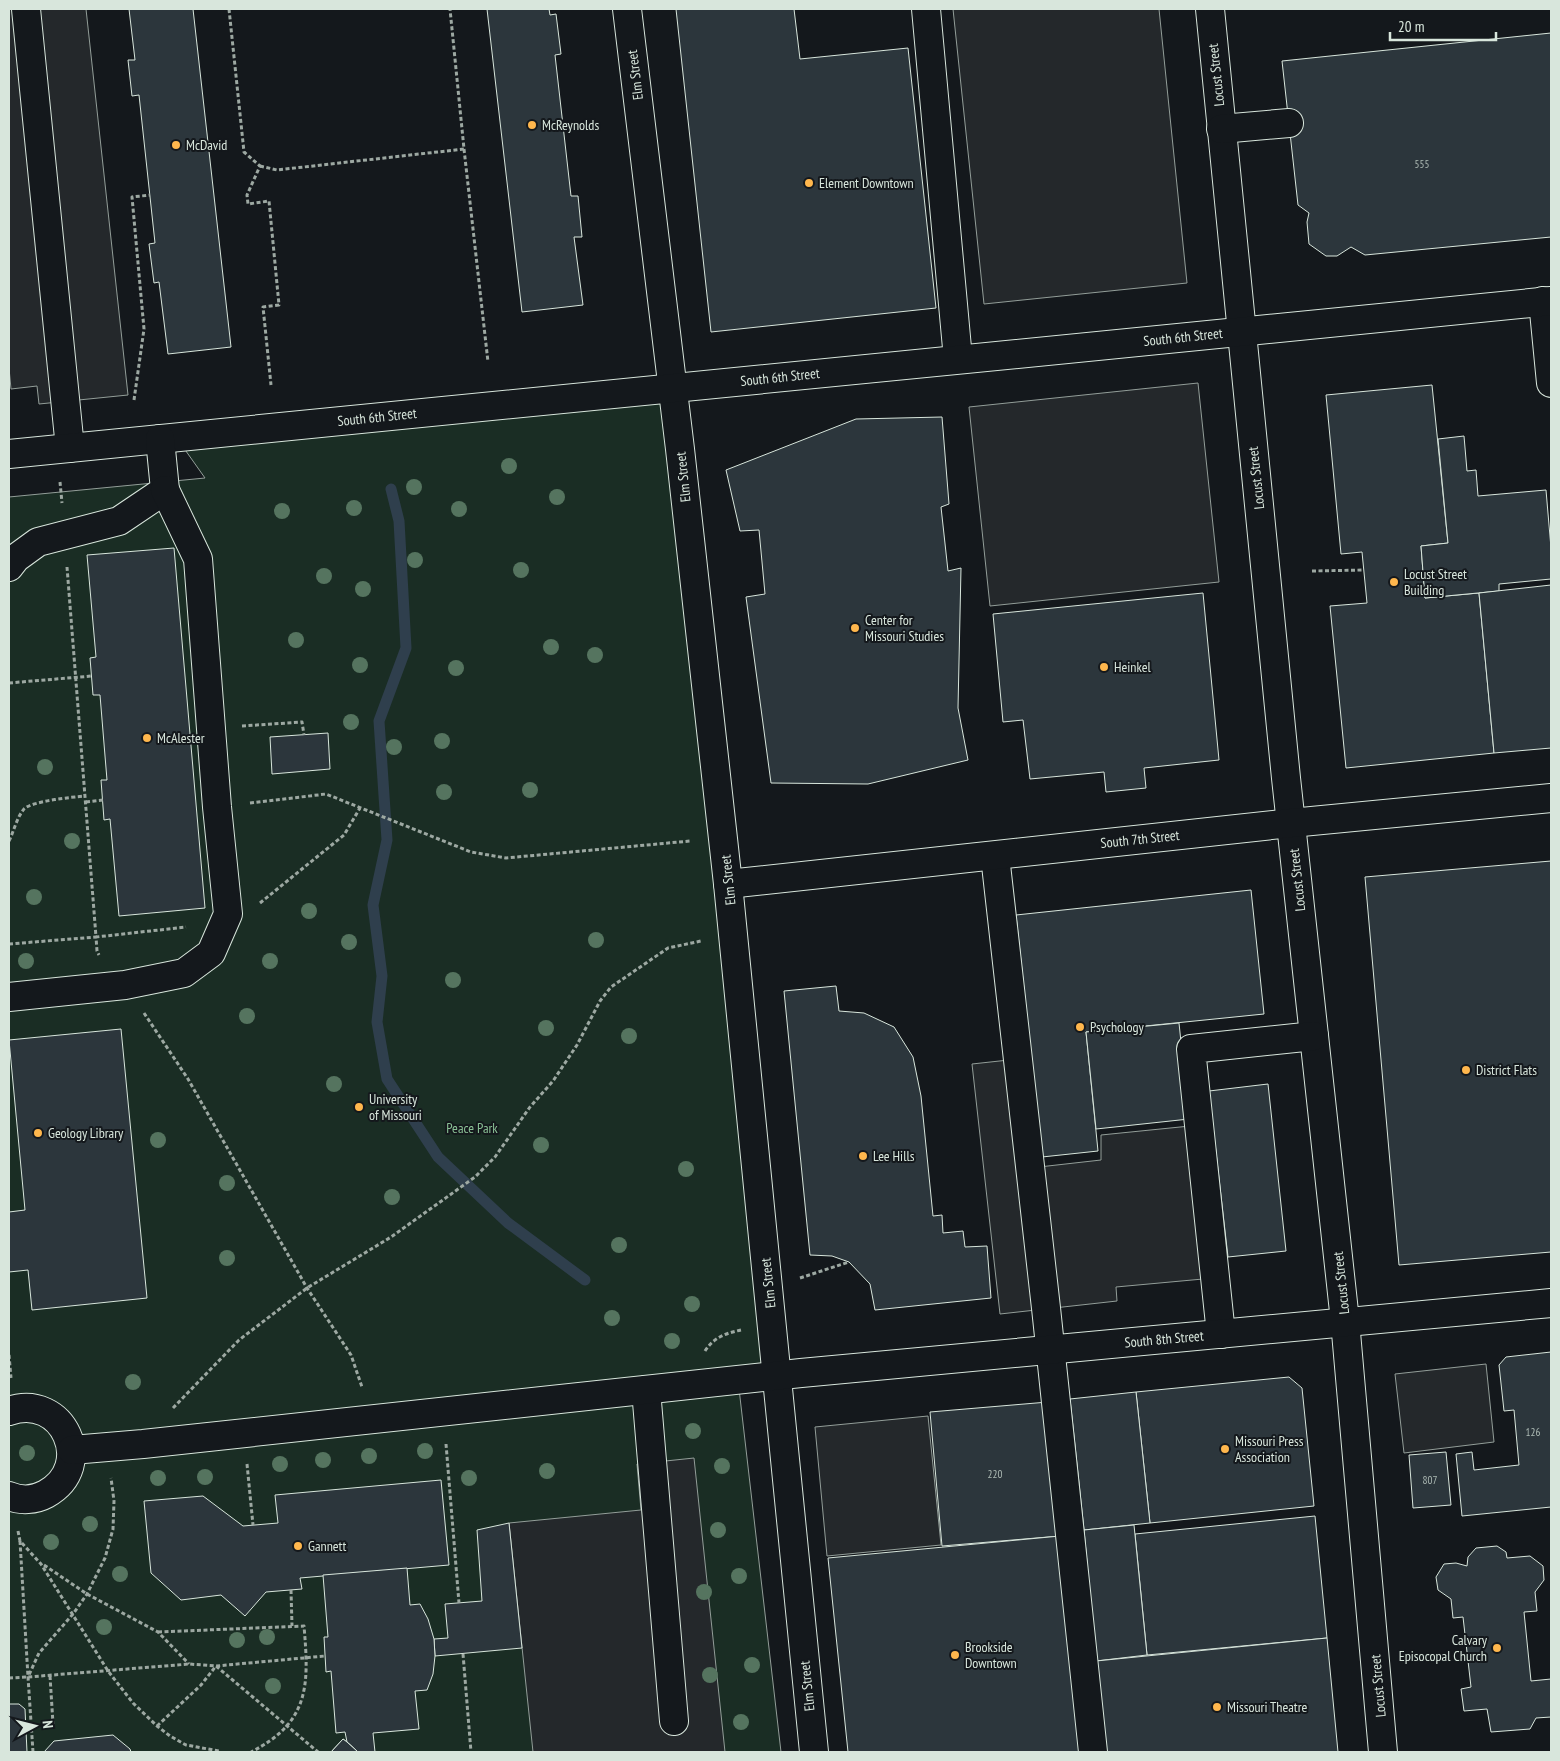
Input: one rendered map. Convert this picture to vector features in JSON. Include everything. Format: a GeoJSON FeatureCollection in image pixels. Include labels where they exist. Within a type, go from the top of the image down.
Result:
{"type":"FeatureCollection","features":[{"type":"Feature","properties":{"kind":"street"},"geometry":{"type":"LineString","coordinates":[[26,9],[70,448]]}},
{"type":"Feature","properties":{"kind":"street","name":"Elm Street"},"geometry":{"type":"LineString","coordinates":[[627,9],[673,388],[728,884],[814,1752]]}},
{"type":"Feature","properties":{"kind":"street"},"geometry":{"type":"LineString","coordinates":[[926,9],[958,359]]}},
{"type":"Feature","properties":{"kind":"street","name":"Locust Street"},"geometry":{"type":"LineString","coordinates":[[1210,9],[1291,823],[1345,1322],[1383,1752]]}},
{"type":"Feature","properties":{"kind":"street"},"geometry":{"type":"LineString","coordinates":[[1222,129],[1289,123]]}},
{"type":"Feature","properties":{"kind":"street"},"geometry":{"type":"LineString","coordinates":[[1547,301],[1551,383]]}},
{"type":"Feature","properties":{"kind":"street","name":"South 6th Street"},"geometry":{"type":"LineString","coordinates":[[9,454],[1547,301]]}},
{"type":"Feature","properties":{"kind":"street"},"geometry":{"type":"LineString","coordinates":[[9,997],[125,985],[184,973],[211,953],[228,914],[217,807],[198,559],[165,490],[160,439]]}},
{"type":"Feature","properties":{"kind":"street"},"geometry":{"type":"LineString","coordinates":[[9,567],[16,558],[38,542],[119,522],[165,490]]}},
{"type":"Feature","properties":{"kind":"street","name":"South 7th Street"},"geometry":{"type":"LineString","coordinates":[[728,884],[1291,823],[1551,798]]}},
{"type":"Feature","properties":{"kind":"street"},"geometry":{"type":"LineString","coordinates":[[995,856],[1093,1752]]}},
{"type":"Feature","properties":{"kind":"street"},"geometry":{"type":"LineString","coordinates":[[1221,1334],[1191,1049],[1314,1036]]}},
{"type":"Feature","properties":{"kind":"street","name":"South 8th Street"},"geometry":{"type":"LineString","coordinates":[[72,1450],[777,1376],[1551,1303]]}},
{"type":"Feature","properties":{"kind":"street"},"geometry":{"type":"LineString","coordinates":[[646,1390],[674,1721]]}},
{"type":"Feature","properties":{"kind":"street"},"geometry":{"type":"LineString","coordinates":[[9,1411],[18,1408],[33,1408],[48,1413],[60,1422],[68,1436],[72,1450],[70,1466],[64,1479],[54,1490],[41,1497],[26,1500],[9,1496]]}},
{"type":"Feature","properties":{"kind":"path"},"geometry":{"type":"LineString","coordinates":[[229,9],[244,152],[260,166],[278,170],[464,149]]}},
{"type":"Feature","properties":{"kind":"path"},"geometry":{"type":"LineString","coordinates":[[450,9],[488,362]]}},
{"type":"Feature","properties":{"kind":"path"},"geometry":{"type":"LineString","coordinates":[[260,166],[247,195],[248,204],[269,201],[279,305],[263,307],[270,385]]}},
{"type":"Feature","properties":{"kind":"path"},"geometry":{"type":"LineString","coordinates":[[134,400],[144,329],[132,197],[150,195]]}},
{"type":"Feature","properties":{"kind":"path"},"geometry":{"type":"LineString","coordinates":[[61,492],[97,951],[110,972],[125,985],[188,1079],[307,1288],[352,1355],[363,1391],[368,1420]]}},
{"type":"Feature","properties":{"kind":"path"},"geometry":{"type":"LineString","coordinates":[[1312,571],[1364,570]]}},
{"type":"Feature","properties":{"kind":"path"},"geometry":{"type":"LineString","coordinates":[[9,683],[92,676]]}},
{"type":"Feature","properties":{"kind":"path"},"geometry":{"type":"LineString","coordinates":[[211,728],[302,722],[304,735]]}},
{"type":"Feature","properties":{"kind":"path"},"geometry":{"type":"LineString","coordinates":[[217,807],[326,794],[471,852],[506,858],[696,840]]}},
{"type":"Feature","properties":{"kind":"path"},"geometry":{"type":"LineString","coordinates":[[9,841],[24,809],[30,805],[85,796]]}},
{"type":"Feature","properties":{"kind":"path"},"geometry":{"type":"LineString","coordinates":[[86,802],[103,800]]}},
{"type":"Feature","properties":{"kind":"path"},"geometry":{"type":"LineString","coordinates":[[9,944],[204,925],[228,914],[258,904],[344,835],[360,808]]}},
{"type":"Feature","properties":{"kind":"path"},"geometry":{"type":"LineString","coordinates":[[170,1413],[178,1402],[239,1340],[307,1288],[391,1237],[454,1194],[475,1177],[495,1157],[530,1107],[553,1081],[577,1045],[600,1002],[612,987],[668,948],[705,941]]}},
{"type":"Feature","properties":{"kind":"path"},"geometry":{"type":"LineString","coordinates":[[792,1280],[849,1262]]}},
{"type":"Feature","properties":{"kind":"path"},"geometry":{"type":"LineString","coordinates":[[9,1355],[11,1384]]}},
{"type":"Feature","properties":{"kind":"path"},"geometry":{"type":"LineString","coordinates":[[446,1442],[459,1603]]}},
{"type":"Feature","properties":{"kind":"path"},"geometry":{"type":"LineString","coordinates":[[246,1461],[253,1525]]}},
{"type":"Feature","properties":{"kind":"path"},"geometry":{"type":"LineString","coordinates":[[28,1677],[39,1653],[73,1614],[87,1594],[104,1558],[114,1529],[111,1473]]}},
{"type":"Feature","properties":{"kind":"path"},"geometry":{"type":"LineString","coordinates":[[17,1526],[20,1541],[33,1752]]}},
{"type":"Feature","properties":{"kind":"path"},"geometry":{"type":"LineString","coordinates":[[20,1541],[41,1564],[108,1671],[133,1703],[157,1726],[186,1746],[220,1752]]}},
{"type":"Feature","properties":{"kind":"path"},"geometry":{"type":"LineString","coordinates":[[41,1564],[87,1594],[158,1632],[189,1664]]}},
{"type":"Feature","properties":{"kind":"path"},"geometry":{"type":"LineString","coordinates":[[291,1590],[292,1626]]}},
{"type":"Feature","properties":{"kind":"path"},"geometry":{"type":"LineString","coordinates":[[158,1632],[304,1626],[307,1672],[297,1711],[288,1726],[269,1743],[251,1752]]}},
{"type":"Feature","properties":{"kind":"path"},"geometry":{"type":"LineString","coordinates":[[463,1654],[471,1752]]}},
{"type":"Feature","properties":{"kind":"path"},"geometry":{"type":"LineString","coordinates":[[9,1678],[189,1664],[216,1666],[325,1656]]}},
{"type":"Feature","properties":{"kind":"path"},"geometry":{"type":"LineString","coordinates":[[157,1726],[201,1685],[216,1666]]}},
{"type":"Feature","properties":{"kind":"path"},"geometry":{"type":"LineString","coordinates":[[216,1666],[318,1752]]}},
{"type":"Feature","properties":{"kind":"path"},"geometry":{"type":"LineString","coordinates":[[50,1676],[53,1724]]}},
{"type":"Feature","properties":{"kind":"green space","name":"Peace Park"},"geometry":{"type":"Polygon","coordinates":[[[673,388],[777,1376],[738,1380],[781,1752],[9,1752],[9,497],[205,478],[176,437],[673,388]]]}},
{"type":"Feature","properties":{"kind":"shaded area"},"geometry":{"type":"Polygon","coordinates":[[[9,9],[86,9],[128,395],[39,404],[37,386],[11,389],[9,368],[9,9]]]}},
{"type":"Feature","properties":{"kind":"shaded area"},"geometry":{"type":"Polygon","coordinates":[[[953,9],[1159,9],[1187,283],[984,304],[953,9]]]}},
{"type":"Feature","properties":{"kind":"shaded area"},"geometry":{"type":"Polygon","coordinates":[[[1198,383],[1219,582],[990,606],[969,407],[1198,383]]]}},
{"type":"Feature","properties":{"kind":"shaded area"},"geometry":{"type":"Polygon","coordinates":[[[1027,1058],[1039,1167],[1101,1160],[1101,1135],[1190,1126],[1203,1279],[1116,1287],[1117,1301],[1000,1314],[972,1064],[1027,1058]]]}},
{"type":"Feature","properties":{"kind":"shaded area"},"geometry":{"type":"Polygon","coordinates":[[[1486,1364],[1494,1442],[1404,1453],[1395,1374],[1486,1364]]]}},
{"type":"Feature","properties":{"kind":"shaded area"},"geometry":{"type":"Polygon","coordinates":[[[928,1416],[941,1545],[827,1556],[815,1427],[928,1416]]]}},
{"type":"Feature","properties":{"kind":"shaded area"},"geometry":{"type":"Polygon","coordinates":[[[694,1458],[725,1752],[533,1752],[509,1523],[641,1510],[637,1464],[694,1458]]]}},
{"type":"Feature","properties":{"kind":"building","name":"McDavid"},"geometry":{"type":"Polygon","coordinates":[[[129,9],[193,9],[231,347],[168,354],[159,282],[154,283],[149,244],[155,243],[139,95],[132,96],[128,60],[135,60],[129,9]]]}},
{"type":"Feature","properties":{"kind":"building","name":"McReynolds"},"geometry":{"type":"Polygon","coordinates":[[[487,9],[549,9],[550,15],[556,14],[561,54],[555,55],[571,196],[578,196],[582,237],[574,237],[583,305],[522,312],[487,9]]]}},
{"type":"Feature","properties":{"kind":"building","name":"Element Downtown"},"geometry":{"type":"Polygon","coordinates":[[[676,9],[794,9],[800,59],[908,48],[936,308],[711,332],[676,9]]]}},
{"type":"Feature","properties":{"kind":"building"},"geometry":{"type":"Polygon","coordinates":[[[1551,33],[1551,237],[1365,255],[1351,247],[1337,256],[1326,256],[1309,244],[1307,222],[1309,213],[1298,205],[1282,61],[1551,33]]]}},
{"type":"Feature","properties":{"kind":"building","name":"Locust Street Building"},"geometry":{"type":"Polygon","coordinates":[[[1432,385],[1448,543],[1421,546],[1425,598],[1479,593],[1494,753],[1346,768],[1330,606],[1367,603],[1362,552],[1341,554],[1326,395],[1432,385]]]}},
{"type":"Feature","properties":{"kind":"building","name":"Center for Missouri Studies"},"geometry":{"type":"Polygon","coordinates":[[[942,417],[949,504],[941,507],[948,571],[961,568],[958,708],[968,760],[868,784],[771,783],[746,597],[765,594],[759,530],[740,531],[726,470],[856,419],[942,417]]]}},
{"type":"Feature","properties":{"kind":"building"},"geometry":{"type":"Polygon","coordinates":[[[1464,436],[1467,471],[1476,470],[1478,496],[1546,490],[1551,548],[1551,579],[1499,584],[1499,591],[1425,598],[1421,546],[1448,543],[1438,439],[1464,436]]]}},
{"type":"Feature","properties":{"kind":"building","name":"McAlester"},"geometry":{"type":"Polygon","coordinates":[[[174,548],[205,908],[119,916],[110,819],[104,820],[101,780],[107,780],[100,695],[93,695],[90,658],[96,657],[87,555],[174,548]]]}},
{"type":"Feature","properties":{"kind":"building"},"geometry":{"type":"Polygon","coordinates":[[[1551,585],[1551,748],[1494,753],[1479,593],[1551,585]]]}},
{"type":"Feature","properties":{"kind":"building","name":"Heinkel"},"geometry":{"type":"Polygon","coordinates":[[[1203,593],[1219,760],[1144,768],[1146,788],[1106,792],[1104,772],[1030,779],[1023,720],[1003,722],[993,614],[1203,593]]]}},
{"type":"Feature","properties":{"kind":"building"},"geometry":{"type":"Polygon","coordinates":[[[328,733],[330,769],[272,774],[270,737],[328,733]]]}},
{"type":"Feature","properties":{"kind":"building","name":"District Flats"},"geometry":{"type":"Polygon","coordinates":[[[1551,861],[1551,1252],[1399,1265],[1365,877],[1551,861]]]}},
{"type":"Feature","properties":{"kind":"building","name":"Psychology"},"geometry":{"type":"Polygon","coordinates":[[[1251,890],[1264,1014],[1086,1032],[1098,1151],[1042,1157],[1016,915],[1251,890]]]}},
{"type":"Feature","properties":{"kind":"building","name":"Lee Hills"},"geometry":{"type":"Polygon","coordinates":[[[836,986],[839,1011],[864,1013],[894,1027],[913,1057],[921,1096],[933,1216],[942,1215],[943,1233],[963,1231],[965,1247],[987,1246],[991,1298],[875,1310],[870,1284],[849,1262],[832,1256],[810,1255],[784,991],[836,986]]]}},
{"type":"Feature","properties":{"kind":"building"},"geometry":{"type":"Polygon","coordinates":[[[1179,1023],[1189,1119],[1096,1129],[1086,1032],[1179,1023]]]}},
{"type":"Feature","properties":{"kind":"building"},"geometry":{"type":"Polygon","coordinates":[[[121,1029],[147,1298],[32,1310],[28,1270],[9,1272],[9,1212],[25,1210],[9,1040],[121,1029]]]}},
{"type":"Feature","properties":{"kind":"building"},"geometry":{"type":"Polygon","coordinates":[[[1268,1084],[1286,1251],[1228,1257],[1209,1091],[1268,1084]]]}},
{"type":"Feature","properties":{"kind":"building"},"geometry":{"type":"Polygon","coordinates":[[[1551,1352],[1551,1507],[1462,1516],[1456,1454],[1472,1452],[1474,1470],[1519,1465],[1514,1410],[1504,1411],[1499,1365],[1506,1357],[1551,1352]]]}},
{"type":"Feature","properties":{"kind":"building","name":"Missouri Press Association"},"geometry":{"type":"Polygon","coordinates":[[[1289,1377],[1302,1388],[1314,1506],[1150,1523],[1136,1392],[1289,1377]]]}},
{"type":"Feature","properties":{"kind":"building"},"geometry":{"type":"Polygon","coordinates":[[[1136,1392],[1150,1523],[1084,1530],[1070,1399],[1136,1392]]]}},
{"type":"Feature","properties":{"kind":"building"},"geometry":{"type":"Polygon","coordinates":[[[1048,1402],[1060,1536],[942,1546],[930,1412],[1048,1402]]]}},
{"type":"Feature","properties":{"kind":"building"},"geometry":{"type":"Polygon","coordinates":[[[1446,1452],[1451,1505],[1413,1508],[1409,1455],[1446,1452]]]}},
{"type":"Feature","properties":{"kind":"building","name":"Gannett"},"geometry":{"type":"Polygon","coordinates":[[[441,1480],[449,1565],[300,1578],[302,1589],[266,1592],[245,1616],[221,1595],[181,1600],[151,1573],[144,1501],[203,1496],[243,1526],[278,1523],[275,1495],[441,1480]]]}},
{"type":"Feature","properties":{"kind":"building"},"geometry":{"type":"Polygon","coordinates":[[[1315,1516],[1327,1638],[1147,1655],[1135,1534],[1315,1516]]]}},
{"type":"Feature","properties":{"kind":"building"},"geometry":{"type":"Polygon","coordinates":[[[509,1523],[522,1648],[435,1656],[434,1639],[448,1638],[445,1604],[482,1601],[477,1530],[509,1523]]]}},
{"type":"Feature","properties":{"kind":"building"},"geometry":{"type":"Polygon","coordinates":[[[1134,1525],[1147,1655],[1096,1661],[1084,1530],[1134,1525]]]}},
{"type":"Feature","properties":{"kind":"building","name":"Brookside Downtown"},"geometry":{"type":"Polygon","coordinates":[[[1060,1536],[1081,1752],[848,1752],[828,1558],[1060,1536]]]}},
{"type":"Feature","properties":{"kind":"building","name":"Calvary Episocopal Church"},"geometry":{"type":"Polygon","coordinates":[[[1497,1546],[1506,1552],[1507,1558],[1530,1556],[1543,1566],[1544,1580],[1535,1592],[1537,1611],[1524,1612],[1531,1681],[1551,1679],[1551,1717],[1536,1718],[1530,1729],[1491,1732],[1487,1709],[1464,1711],[1461,1689],[1471,1687],[1463,1617],[1453,1618],[1451,1599],[1438,1590],[1436,1577],[1444,1564],[1456,1563],[1467,1566],[1468,1557],[1476,1548],[1497,1546]]]}},
{"type":"Feature","properties":{"kind":"building"},"geometry":{"type":"Polygon","coordinates":[[[407,1568],[410,1605],[420,1604],[428,1619],[434,1639],[433,1674],[427,1690],[415,1691],[419,1729],[373,1733],[375,1752],[358,1752],[347,1742],[345,1732],[336,1733],[331,1671],[326,1672],[324,1637],[328,1637],[323,1575],[407,1568]]]}},
{"type":"Feature","properties":{"kind":"building","name":"Missouri Theatre"},"geometry":{"type":"Polygon","coordinates":[[[1327,1638],[1338,1752],[1106,1752],[1096,1661],[1327,1638]]]}},
{"type":"Feature","properties":{"kind":"building"},"geometry":{"type":"Polygon","coordinates":[[[9,1704],[19,1704],[25,1709],[27,1752],[9,1752],[9,1704]]]}},
{"type":"Feature","properties":{"kind":"building"},"geometry":{"type":"Polygon","coordinates":[[[113,1735],[131,1752],[44,1752],[54,1741],[113,1735]]]}},
{"type":"Feature","properties":{"kind":"building"},"geometry":{"type":"Polygon","coordinates":[[[343,1739],[347,1742],[358,1752],[331,1752],[343,1739]]]}},
{"type":"Feature","properties":{"kind":"building"},"geometry":{"type":"Polygon","coordinates":[[[343,1739],[347,1742],[358,1752],[331,1752],[343,1739]]]}},
{"type":"Feature","properties":{"kind":"waterway"},"geometry":{"type":"LineString","coordinates":[[391,489],[399,521],[406,648],[379,721],[387,840],[373,905],[382,976],[377,1022],[387,1079],[438,1157],[508,1223],[585,1280]]}},
{"type":"Feature","properties":{"kind":"place","name":"McReynolds"},"geometry":{"type":"Point","coordinates":[532,125]}},
{"type":"Feature","properties":{"kind":"place","name":"McDavid"},"geometry":{"type":"Point","coordinates":[176,145]}},
{"type":"Feature","properties":{"kind":"place","name":"Element Downtown"},"geometry":{"type":"Point","coordinates":[809,183]}},
{"type":"Feature","properties":{"kind":"place","name":"Locust Street Building"},"geometry":{"type":"Point","coordinates":[1394,582]}},
{"type":"Feature","properties":{"kind":"place","name":"Center for Missouri Studies"},"geometry":{"type":"Point","coordinates":[855,628]}},
{"type":"Feature","properties":{"kind":"place","name":"Heinkel"},"geometry":{"type":"Point","coordinates":[1104,667]}},
{"type":"Feature","properties":{"kind":"place","name":"McAlester"},"geometry":{"type":"Point","coordinates":[147,738]}},
{"type":"Feature","properties":{"kind":"place","name":"Psychology"},"geometry":{"type":"Point","coordinates":[1080,1027]}},
{"type":"Feature","properties":{"kind":"place","name":"District Flats"},"geometry":{"type":"Point","coordinates":[1466,1070]}},
{"type":"Feature","properties":{"kind":"place","name":"University of Missouri"},"geometry":{"type":"Point","coordinates":[359,1107]}},
{"type":"Feature","properties":{"kind":"place","name":"Geology Library"},"geometry":{"type":"Point","coordinates":[38,1133]}},
{"type":"Feature","properties":{"kind":"place","name":"Lee Hills"},"geometry":{"type":"Point","coordinates":[863,1156]}},
{"type":"Feature","properties":{"kind":"place","name":"Missouri Press Association"},"geometry":{"type":"Point","coordinates":[1225,1449]}},
{"type":"Feature","properties":{"kind":"place","name":"Gannett"},"geometry":{"type":"Point","coordinates":[298,1546]}},
{"type":"Feature","properties":{"kind":"place","name":"Calvary Episocopal Church"},"geometry":{"type":"Point","coordinates":[1497,1648]}},
{"type":"Feature","properties":{"kind":"place","name":"Brookside Downtown"},"geometry":{"type":"Point","coordinates":[955,1655]}},
{"type":"Feature","properties":{"kind":"place","name":"Missouri Theatre"},"geometry":{"type":"Point","coordinates":[1217,1707]}}]}
